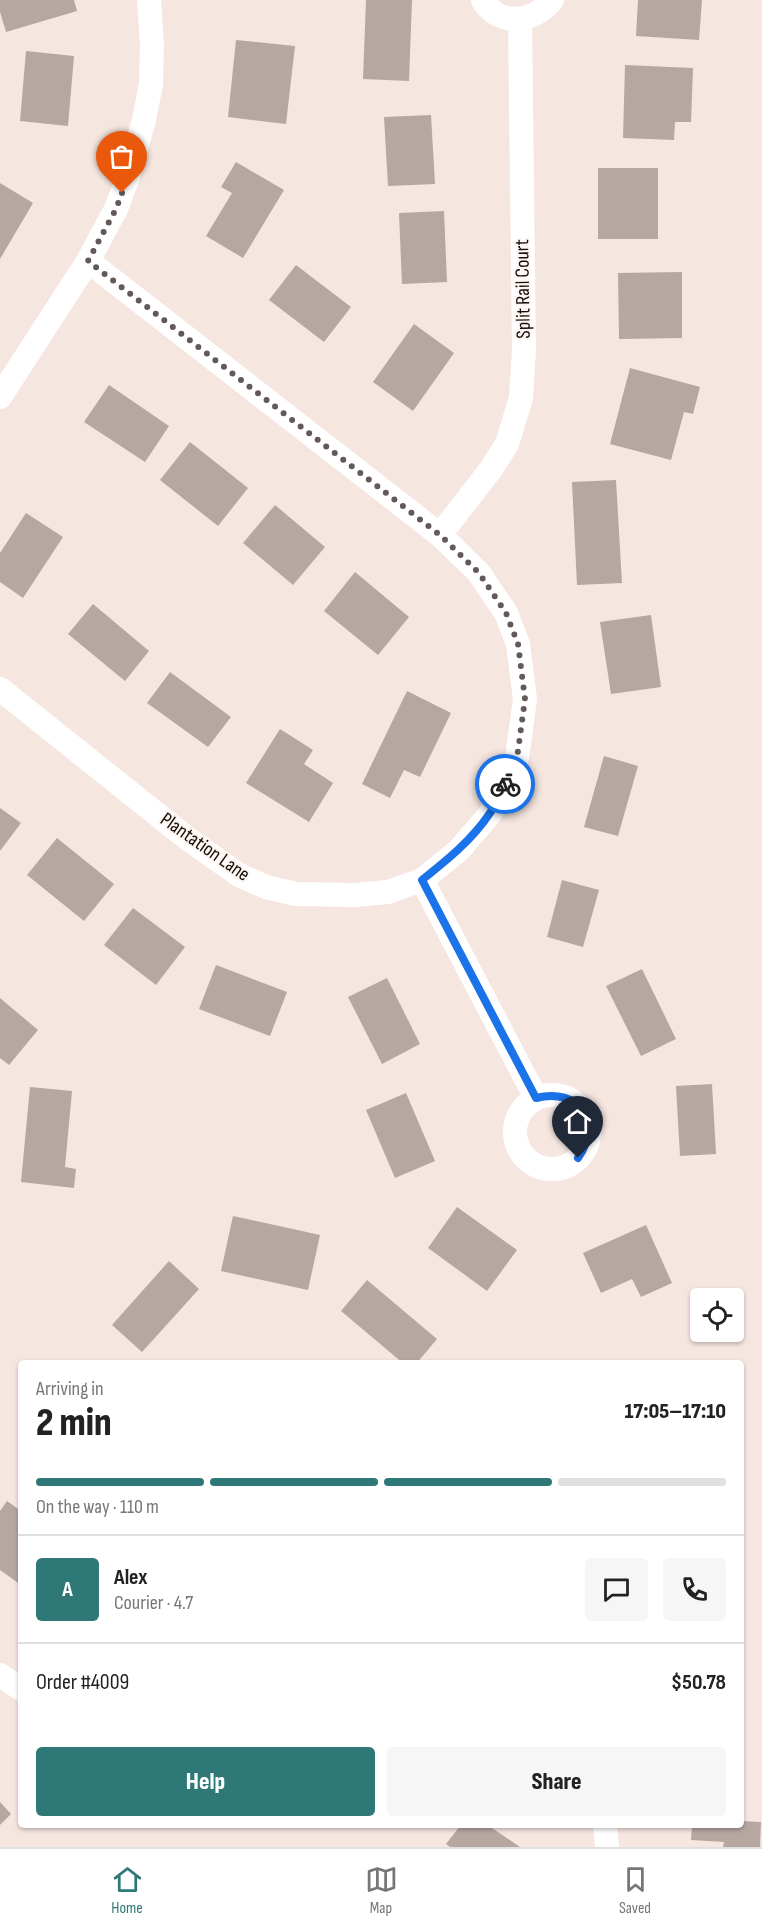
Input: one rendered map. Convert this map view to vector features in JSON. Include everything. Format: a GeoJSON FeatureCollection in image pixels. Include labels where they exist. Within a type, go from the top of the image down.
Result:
{"type":"FeatureCollection","features":[{"type":"Feature","properties":{"kind":"street"},"geometry":{"type":"LineString","coordinates":[[0,397],[88,261],[116,209],[128,177],[144,120],[151,84],[152,45],[149,0]]}},
{"type":"Feature","properties":{"kind":"street"},"geometry":{"type":"LineString","coordinates":[[483,0],[495,13],[520,20],[532,17],[552,0]]}},
{"type":"Feature","properties":{"kind":"street","name":"Split Rail Court"},"geometry":{"type":"LineString","coordinates":[[440,535],[491,469],[507,444],[521,398],[524,349],[520,20]]}},
{"type":"Feature","properties":{"kind":"street","name":"Plantation Lane"},"geometry":{"type":"LineString","coordinates":[[0,689],[188,839],[239,875],[266,887],[296,894],[356,895],[388,892],[422,880],[458,850],[490,813],[517,758],[525,699],[518,644],[506,613],[479,573],[440,535],[88,261]]}},
{"type":"Feature","properties":{"kind":"street"},"geometry":{"type":"LineString","coordinates":[[422,880],[536,1098]]}},
{"type":"Feature","properties":{"kind":"street"},"geometry":{"type":"LineString","coordinates":[[0,1675],[18,1687]]}},
{"type":"Feature","properties":{"kind":"street"},"geometry":{"type":"LineString","coordinates":[[605,1828],[607,1847]]}},
{"type":"Feature","properties":{"kind":"building"},"geometry":{"type":"Polygon","coordinates":[[[0,0],[74,0],[77,11],[6,32],[0,12],[0,0]]]}},
{"type":"Feature","properties":{"kind":"building"},"geometry":{"type":"Polygon","coordinates":[[[366,0],[412,0],[409,81],[363,79],[366,0]]]}},
{"type":"Feature","properties":{"kind":"building"},"geometry":{"type":"Polygon","coordinates":[[[638,0],[702,0],[699,40],[636,36],[638,0]]]}},
{"type":"Feature","properties":{"kind":"building"},"geometry":{"type":"Polygon","coordinates":[[[236,40],[295,46],[286,124],[228,117],[236,40]]]}},
{"type":"Feature","properties":{"kind":"building"},"geometry":{"type":"Polygon","coordinates":[[[26,51],[74,56],[68,126],[20,121],[26,51]]]}},
{"type":"Feature","properties":{"kind":"building"},"geometry":{"type":"Polygon","coordinates":[[[625,65],[693,68],[691,122],[675,122],[674,140],[623,138],[625,65]]]}},
{"type":"Feature","properties":{"kind":"building"},"geometry":{"type":"Polygon","coordinates":[[[431,115],[435,184],[388,186],[384,117],[431,115]]]}},
{"type":"Feature","properties":{"kind":"building"},"geometry":{"type":"Polygon","coordinates":[[[236,162],[284,190],[243,258],[206,236],[232,193],[221,187],[236,162]]]}},
{"type":"Feature","properties":{"kind":"building"},"geometry":{"type":"Polygon","coordinates":[[[598,168],[658,168],[658,239],[598,239],[598,168]]]}},
{"type":"Feature","properties":{"kind":"building"},"geometry":{"type":"Polygon","coordinates":[[[0,183],[33,203],[0,259],[0,183]]]}},
{"type":"Feature","properties":{"kind":"building"},"geometry":{"type":"Polygon","coordinates":[[[444,211],[447,282],[402,284],[399,213],[444,211]]]}},
{"type":"Feature","properties":{"kind":"building"},"geometry":{"type":"Polygon","coordinates":[[[296,265],[351,307],[324,342],[269,300],[296,265]]]}},
{"type":"Feature","properties":{"kind":"building"},"geometry":{"type":"Polygon","coordinates":[[[682,272],[682,338],[619,339],[618,273],[682,272]]]}},
{"type":"Feature","properties":{"kind":"building"},"geometry":{"type":"Polygon","coordinates":[[[414,324],[454,353],[413,411],[373,382],[414,324]]]}},
{"type":"Feature","properties":{"kind":"building"},"geometry":{"type":"Polygon","coordinates":[[[630,368],[700,387],[693,414],[684,412],[671,460],[610,444],[630,368]]]}},
{"type":"Feature","properties":{"kind":"building"},"geometry":{"type":"Polygon","coordinates":[[[109,385],[169,426],[145,462],[84,422],[109,385]]]}},
{"type":"Feature","properties":{"kind":"building"},"geometry":{"type":"Polygon","coordinates":[[[190,442],[248,488],[218,526],[160,480],[190,442]]]}},
{"type":"Feature","properties":{"kind":"building"},"geometry":{"type":"Polygon","coordinates":[[[616,480],[622,583],[577,585],[572,482],[616,480]]]}},
{"type":"Feature","properties":{"kind":"building"},"geometry":{"type":"Polygon","coordinates":[[[275,505],[325,547],[293,585],[243,543],[275,505]]]}},
{"type":"Feature","properties":{"kind":"building"},"geometry":{"type":"Polygon","coordinates":[[[26,513],[63,537],[23,598],[0,582],[0,553],[26,513]]]}},
{"type":"Feature","properties":{"kind":"building"},"geometry":{"type":"Polygon","coordinates":[[[355,572],[409,617],[378,655],[324,611],[355,572]]]}},
{"type":"Feature","properties":{"kind":"building"},"geometry":{"type":"Polygon","coordinates":[[[93,604],[149,651],[125,681],[68,634],[93,604]]]}},
{"type":"Feature","properties":{"kind":"building"},"geometry":{"type":"Polygon","coordinates":[[[651,615],[661,687],[611,694],[600,622],[651,615]]]}},
{"type":"Feature","properties":{"kind":"building"},"geometry":{"type":"Polygon","coordinates":[[[170,672],[231,717],[208,747],[147,703],[170,672]]]}},
{"type":"Feature","properties":{"kind":"building"},"geometry":{"type":"Polygon","coordinates":[[[407,691],[451,713],[420,777],[404,770],[390,798],[362,784],[407,691]]]}},
{"type":"Feature","properties":{"kind":"building"},"geometry":{"type":"Polygon","coordinates":[[[280,729],[313,750],[304,764],[333,783],[309,822],[246,783],[280,729]]]}},
{"type":"Feature","properties":{"kind":"building"},"geometry":{"type":"Polygon","coordinates":[[[604,756],[638,766],[618,836],[584,827],[604,756]]]}},
{"type":"Feature","properties":{"kind":"building"},"geometry":{"type":"Polygon","coordinates":[[[0,808],[21,823],[0,851],[0,808]]]}},
{"type":"Feature","properties":{"kind":"building"},"geometry":{"type":"Polygon","coordinates":[[[57,838],[114,884],[84,921],[27,875],[57,838]]]}},
{"type":"Feature","properties":{"kind":"building"},"geometry":{"type":"Polygon","coordinates":[[[562,880],[599,890],[583,947],[547,937],[562,880]]]}},
{"type":"Feature","properties":{"kind":"building"},"geometry":{"type":"Polygon","coordinates":[[[133,908],[185,947],[156,985],[104,945],[133,908]]]}},
{"type":"Feature","properties":{"kind":"building"},"geometry":{"type":"Polygon","coordinates":[[[216,965],[287,992],[270,1036],[199,1009],[216,965]]]}},
{"type":"Feature","properties":{"kind":"building"},"geometry":{"type":"Polygon","coordinates":[[[642,969],[676,1039],[641,1056],[606,986],[642,969]]]}},
{"type":"Feature","properties":{"kind":"building"},"geometry":{"type":"Polygon","coordinates":[[[387,978],[420,1044],[382,1064],[348,997],[387,978]]]}},
{"type":"Feature","properties":{"kind":"building"},"geometry":{"type":"Polygon","coordinates":[[[0,998],[38,1030],[9,1065],[0,1058],[0,998]]]}},
{"type":"Feature","properties":{"kind":"building"},"geometry":{"type":"Polygon","coordinates":[[[712,1084],[716,1154],[680,1156],[676,1086],[712,1084]]]}},
{"type":"Feature","properties":{"kind":"building"},"geometry":{"type":"Polygon","coordinates":[[[30,1087],[72,1091],[65,1167],[76,1169],[74,1188],[21,1182],[30,1087]]]}},
{"type":"Feature","properties":{"kind":"building"},"geometry":{"type":"Polygon","coordinates":[[[406,1093],[435,1161],[395,1178],[366,1110],[406,1093]]]}},
{"type":"Feature","properties":{"kind":"building"},"geometry":{"type":"Polygon","coordinates":[[[457,1207],[517,1250],[487,1291],[428,1248],[457,1207]]]}},
{"type":"Feature","properties":{"kind":"building"},"geometry":{"type":"Polygon","coordinates":[[[233,1216],[320,1235],[308,1290],[221,1271],[233,1216]]]}},
{"type":"Feature","properties":{"kind":"building"},"geometry":{"type":"Polygon","coordinates":[[[646,1225],[672,1283],[641,1297],[632,1279],[601,1293],[583,1253],[646,1225]]]}},
{"type":"Feature","properties":{"kind":"building"},"geometry":{"type":"Polygon","coordinates":[[[169,1261],[199,1289],[142,1352],[112,1325],[169,1261]]]}},
{"type":"Feature","properties":{"kind":"building"},"geometry":{"type":"Polygon","coordinates":[[[367,1280],[437,1339],[419,1360],[399,1360],[341,1311],[367,1280]]]}},
{"type":"Feature","properties":{"kind":"building"},"geometry":{"type":"Polygon","coordinates":[[[7,1501],[18,1509],[18,1583],[0,1570],[0,1511],[7,1501]]]}},
{"type":"Feature","properties":{"kind":"building"},"geometry":{"type":"Polygon","coordinates":[[[0,1802],[11,1814],[0,1825],[0,1802]]]}},
{"type":"Feature","properties":{"kind":"building"},"geometry":{"type":"Polygon","coordinates":[[[744,1821],[761,1822],[760,1847],[723,1847],[724,1842],[691,1840],[692,1828],[744,1828],[744,1821]]]}},
{"type":"Feature","properties":{"kind":"building"},"geometry":{"type":"Polygon","coordinates":[[[458,1828],[492,1828],[520,1847],[450,1847],[446,1844],[458,1828]]]}},
{"type":"Feature","properties":{"kind":"way so far"},"geometry":{"type":"LineString","coordinates":[[122,193],[88,261],[440,535],[479,573],[506,613],[518,644],[525,699],[517,758],[505,784]]}},
{"type":"Feature","properties":{"kind":"route"},"geometry":{"type":"LineString","coordinates":[[505,784],[490,813],[469,838],[422,880],[536,1098],[548,1095],[562,1096],[573,1101],[582,1110],[588,1122],[589,1135],[578,1158]]}}]}
